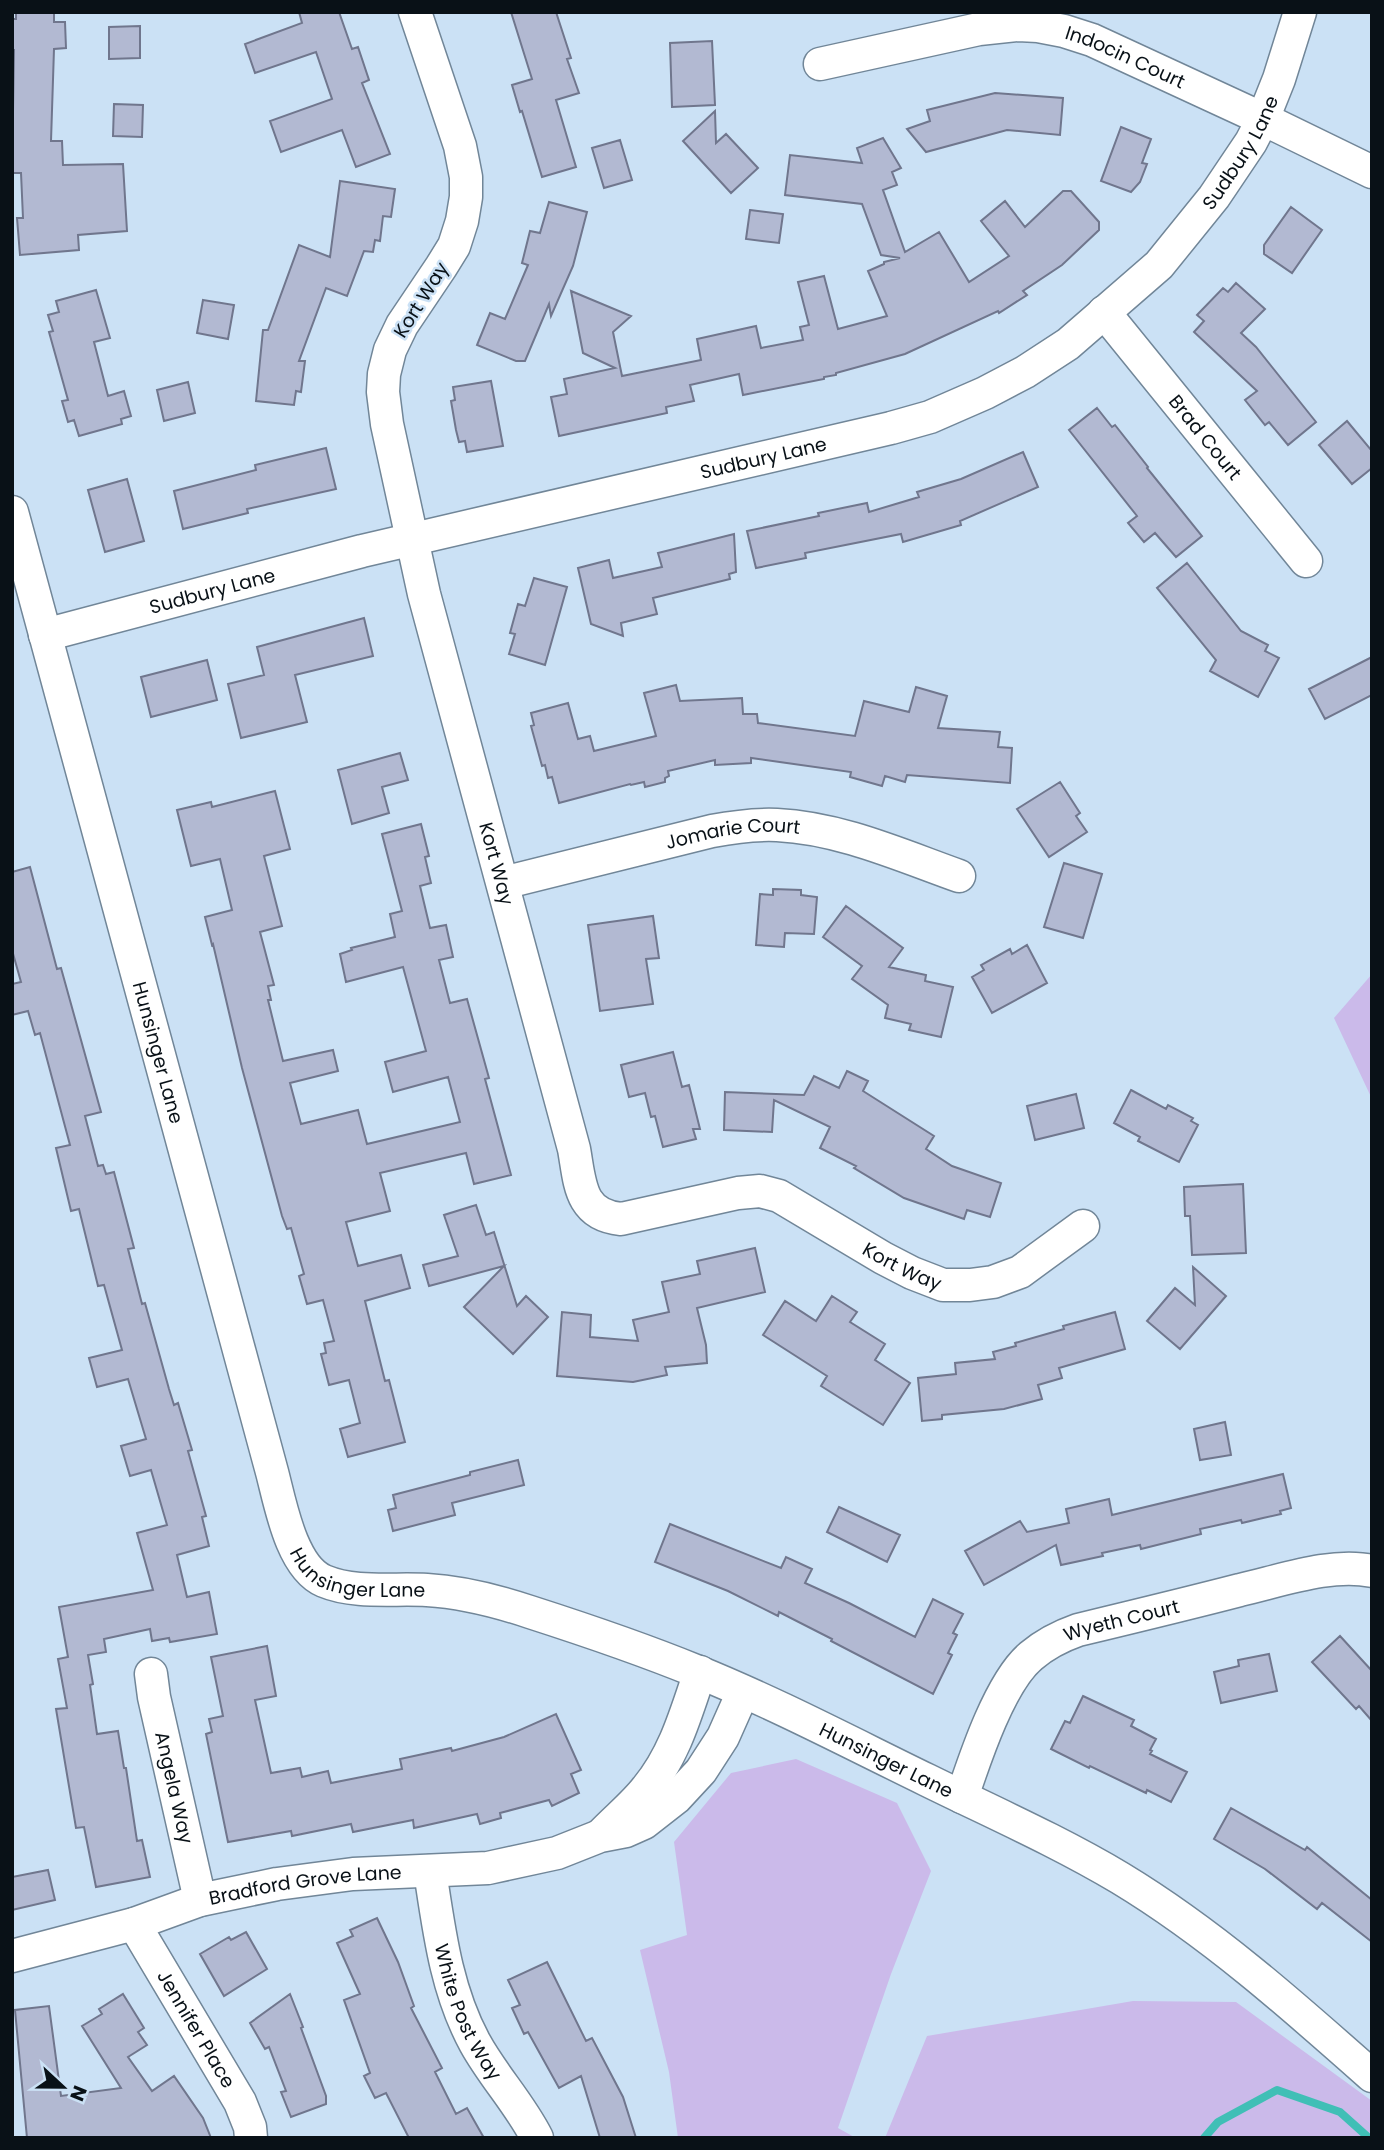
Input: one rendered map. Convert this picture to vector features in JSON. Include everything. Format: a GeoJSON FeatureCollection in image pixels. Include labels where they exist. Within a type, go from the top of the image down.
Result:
{"type":"FeatureCollection","features":[{"type":"Feature","properties":{"kind":"street","name":"Kort Way"},"geometry":{"type":"LineString","coordinates":[[415,12],[460,146],[466,177],[466,197],[454,246],[402,325],[390,350],[383,392],[387,424],[424,594],[574,1149],[582,1195],[586,1202],[601,1213],[610,1218],[621,1219],[738,1193],[760,1191],[779,1196],[912,1273],[943,1284],[993,1282],[1020,1272],[1083,1226]]}},
{"type":"Feature","properties":{"kind":"street","name":"Sudbury Lane"},"geometry":{"type":"LineString","coordinates":[[46,635],[362,551],[891,428],[930,416],[985,393],[1068,344],[1159,265],[1214,197],[1251,142],[1279,79],[1300,12]]}},
{"type":"Feature","properties":{"kind":"street","name":"Indocin Court"},"geometry":{"type":"LineString","coordinates":[[820,64],[979,29],[1018,25],[1064,31],[1091,40],[1372,172]]}},
{"type":"Feature","properties":{"kind":"street","name":"Brad Court"},"geometry":{"type":"LineString","coordinates":[[1104,312],[1306,561]]}},
{"type":"Feature","properties":{"kind":"street","name":"Hunsinger Lane"},"geometry":{"type":"LineString","coordinates":[[12,512],[272,1472],[289,1532],[299,1557],[311,1573],[322,1580],[349,1587],[431,1590],[484,1598],[526,1610],[700,1672],[809,1722],[1059,1845],[1121,1879],[1210,1939],[1372,2076]]}},
{"type":"Feature","properties":{"kind":"street","name":"Jomarie Court"},"geometry":{"type":"LineString","coordinates":[[503,883],[712,831],[740,826],[775,825],[810,828],[847,837],[959,876]]}},
{"type":"Feature","properties":{"kind":"street","name":"Wyeth Court"},"geometry":{"type":"LineString","coordinates":[[962,1797],[998,1706],[1017,1671],[1029,1657],[1059,1637],[1078,1630],[1296,1577],[1355,1567],[1372,1571]]}},
{"type":"Feature","properties":{"kind":"street","name":"Bradford Grove Lane"},"geometry":{"type":"LineString","coordinates":[[600,1836],[647,1788],[670,1754],[700,1672]]}},
{"type":"Feature","properties":{"kind":"street","name":"Angela Way"},"geometry":{"type":"LineString","coordinates":[[151,1674],[200,1900]]}},
{"type":"Feature","properties":{"kind":"street","name":"Bradford Grove Lane"},"geometry":{"type":"LineString","coordinates":[[12,1956],[134,1924],[200,1900],[277,1884],[340,1875],[488,1868],[514,1864],[626,1830],[644,1823],[676,1798],[701,1771],[723,1737],[743,1692]]}},
{"type":"Feature","properties":{"kind":"street","name":"White Post Way"},"geometry":{"type":"LineString","coordinates":[[430,1871],[442,1950],[452,1989],[474,2042],[537,2138]]}},
{"type":"Feature","properties":{"kind":"street","name":"Jennifer Place"},"geometry":{"type":"LineString","coordinates":[[134,1924],[240,2102],[250,2127],[251,2138]]}},
{"type":"Feature","properties":{"kind":"shaded area"},"geometry":{"type":"Polygon","coordinates":[[[1372,974],[1372,1099],[1334,1018],[1372,974]]]}},
{"type":"Feature","properties":{"kind":"shaded area"},"geometry":{"type":"Polygon","coordinates":[[[796,1759],[897,1803],[931,1871],[891,1974],[838,2128],[856,2138],[678,2138],[669,2072],[640,1950],[687,1935],[674,1842],[731,1773],[796,1759]]]}},
{"type":"Feature","properties":{"kind":"shaded area"},"geometry":{"type":"Polygon","coordinates":[[[1133,2001],[1236,2002],[1372,2101],[1372,2138],[885,2138],[927,2036],[1133,2001]]]}},
{"type":"Feature","properties":{"kind":"building"},"geometry":{"type":"Polygon","coordinates":[[[16,12],[54,12],[54,22],[65,22],[66,48],[54,49],[51,141],[62,141],[63,165],[123,164],[127,231],[78,235],[79,250],[20,255],[17,218],[23,218],[21,173],[12,173],[12,19],[16,19],[16,12]]]}},
{"type":"Feature","properties":{"kind":"building"},"geometry":{"type":"Polygon","coordinates":[[[299,12],[339,12],[352,49],[358,47],[369,80],[362,83],[390,154],[356,167],[342,130],[281,152],[270,121],[332,99],[316,52],[255,73],[245,44],[302,23],[299,12]]]}},
{"type":"Feature","properties":{"kind":"building"},"geometry":{"type":"Polygon","coordinates":[[[511,12],[556,12],[571,58],[567,59],[579,93],[556,100],[576,167],[542,177],[512,85],[532,79],[511,12]]]}},
{"type":"Feature","properties":{"kind":"building"},"geometry":{"type":"Polygon","coordinates":[[[140,26],[140,58],[109,59],[109,27],[140,26]]]}},
{"type":"Feature","properties":{"kind":"building"},"geometry":{"type":"Polygon","coordinates":[[[712,41],[715,105],[672,107],[670,43],[712,41]]]}},
{"type":"Feature","properties":{"kind":"building"},"geometry":{"type":"Polygon","coordinates":[[[995,93],[1063,98],[1060,135],[1007,130],[926,152],[907,129],[930,121],[927,110],[995,93]]]}},
{"type":"Feature","properties":{"kind":"building"},"geometry":{"type":"Polygon","coordinates":[[[114,104],[143,105],[142,137],[113,136],[114,104]]]}},
{"type":"Feature","properties":{"kind":"building"},"geometry":{"type":"Polygon","coordinates":[[[715,111],[716,143],[726,134],[758,168],[731,193],[683,141],[715,111]]]}},
{"type":"Feature","properties":{"kind":"building"},"geometry":{"type":"Polygon","coordinates":[[[1121,127],[1151,139],[1142,163],[1147,164],[1140,182],[1131,192],[1101,181],[1121,127]]]}},
{"type":"Feature","properties":{"kind":"building"},"geometry":{"type":"Polygon","coordinates":[[[883,138],[901,168],[892,172],[897,185],[883,190],[905,252],[939,232],[969,282],[1009,256],[981,221],[1005,201],[1025,227],[1063,191],[1071,191],[1099,222],[1099,230],[1062,265],[1023,291],[1027,295],[999,313],[998,311],[905,354],[836,373],[824,379],[743,395],[739,374],[690,385],[694,401],[666,407],[667,413],[559,436],[551,397],[567,394],[564,379],[615,368],[583,353],[571,291],[631,316],[613,332],[622,376],[701,360],[697,339],[756,326],[761,348],[803,340],[800,327],[809,325],[798,282],[824,276],[838,329],[887,316],[868,271],[884,262],[900,258],[881,255],[862,204],[785,195],[790,155],[862,163],[857,148],[883,138]]]}},
{"type":"Feature","properties":{"kind":"building"},"geometry":{"type":"Polygon","coordinates":[[[620,140],[632,180],[604,188],[592,148],[620,140]]]}},
{"type":"Feature","properties":{"kind":"building"},"geometry":{"type":"Polygon","coordinates":[[[340,181],[395,189],[391,217],[383,216],[380,241],[375,240],[373,252],[364,251],[347,296],[326,288],[299,361],[305,361],[301,392],[296,391],[294,405],[256,401],[263,330],[268,330],[299,245],[330,257],[340,181]]]}},
{"type":"Feature","properties":{"kind":"building"},"geometry":{"type":"Polygon","coordinates":[[[549,202],[587,212],[573,266],[551,316],[549,304],[525,361],[516,361],[477,345],[490,313],[505,319],[528,265],[522,263],[530,231],[540,233],[549,202]]]}},
{"type":"Feature","properties":{"kind":"building"},"geometry":{"type":"Polygon","coordinates":[[[1291,207],[1322,230],[1292,273],[1264,254],[1264,245],[1291,207]]]}},
{"type":"Feature","properties":{"kind":"building"},"geometry":{"type":"Polygon","coordinates":[[[750,210],[783,214],[779,243],[746,239],[750,210]]]}},
{"type":"Feature","properties":{"kind":"building"},"geometry":{"type":"Polygon","coordinates":[[[1236,283],[1265,309],[1241,333],[1256,347],[1316,422],[1288,445],[1269,422],[1265,425],[1245,400],[1257,391],[1194,332],[1204,321],[1197,315],[1223,288],[1228,292],[1236,283]]]}},
{"type":"Feature","properties":{"kind":"building"},"geometry":{"type":"Polygon","coordinates":[[[96,290],[110,338],[94,342],[108,396],[124,391],[131,416],[121,419],[122,424],[79,436],[74,420],[68,422],[62,401],[68,400],[49,332],[53,331],[48,315],[59,312],[56,301],[96,290]]]}},
{"type":"Feature","properties":{"kind":"building"},"geometry":{"type":"Polygon","coordinates":[[[203,300],[234,305],[228,339],[197,333],[203,300]]]}},
{"type":"Feature","properties":{"kind":"building"},"geometry":{"type":"Polygon","coordinates":[[[491,381],[503,446],[467,452],[465,441],[459,442],[456,430],[451,401],[455,400],[453,387],[491,381]]]}},
{"type":"Feature","properties":{"kind":"building"},"geometry":{"type":"Polygon","coordinates":[[[188,382],[195,413],[164,421],[157,390],[188,382]]]}},
{"type":"Feature","properties":{"kind":"building"},"geometry":{"type":"Polygon","coordinates":[[[1097,408],[1112,427],[1115,425],[1202,536],[1176,557],[1155,533],[1144,542],[1128,523],[1137,516],[1069,430],[1097,408]]]}},
{"type":"Feature","properties":{"kind":"building"},"geometry":{"type":"Polygon","coordinates":[[[1347,421],[1372,451],[1372,468],[1352,484],[1319,445],[1347,421]]]}},
{"type":"Feature","properties":{"kind":"building"},"geometry":{"type":"Polygon","coordinates":[[[326,448],[336,489],[247,509],[248,513],[183,529],[174,491],[256,470],[255,465],[326,448]]]}},
{"type":"Feature","properties":{"kind":"building"},"geometry":{"type":"Polygon","coordinates":[[[1023,452],[1038,487],[960,521],[961,525],[903,542],[901,534],[805,553],[806,558],[756,568],[747,531],[867,503],[869,512],[919,497],[917,492],[961,479],[1023,452]]]}},
{"type":"Feature","properties":{"kind":"building"},"geometry":{"type":"Polygon","coordinates":[[[127,479],[144,541],[105,552],[88,490],[127,479]]]}},
{"type":"Feature","properties":{"kind":"building"},"geometry":{"type":"Polygon","coordinates":[[[734,534],[736,572],[729,574],[730,579],[653,598],[657,614],[621,623],[623,636],[591,624],[578,568],[609,560],[613,578],[662,567],[658,553],[734,534]]]}},
{"type":"Feature","properties":{"kind":"building"},"geometry":{"type":"Polygon","coordinates":[[[1187,563],[1241,631],[1268,645],[1265,651],[1279,658],[1258,697],[1210,671],[1216,660],[1157,588],[1187,563]]]}},
{"type":"Feature","properties":{"kind":"building"},"geometry":{"type":"Polygon","coordinates":[[[534,578],[567,587],[545,665],[509,654],[515,634],[510,633],[518,604],[525,606],[534,578]]]}},
{"type":"Feature","properties":{"kind":"building"},"geometry":{"type":"Polygon","coordinates":[[[364,618],[373,656],[295,675],[307,722],[241,738],[228,684],[264,675],[257,647],[364,618]]]}},
{"type":"Feature","properties":{"kind":"building"},"geometry":{"type":"Polygon","coordinates":[[[1372,657],[1372,695],[1325,719],[1309,689],[1372,657]]]}},
{"type":"Feature","properties":{"kind":"building"},"geometry":{"type":"Polygon","coordinates":[[[207,660],[217,700],[151,717],[141,677],[207,660]]]}},
{"type":"Feature","properties":{"kind":"building"},"geometry":{"type":"Polygon","coordinates":[[[676,685],[680,701],[742,698],[743,714],[757,714],[758,723],[855,736],[864,701],[909,712],[916,687],[947,696],[938,728],[1000,732],[998,747],[1012,748],[1010,783],[907,775],[905,782],[885,776],[882,786],[850,777],[851,772],[751,758],[751,763],[715,765],[715,760],[668,771],[669,776],[665,778],[665,782],[645,787],[644,782],[630,784],[559,803],[552,777],[548,778],[545,765],[542,766],[531,726],[534,725],[531,713],[568,703],[578,739],[590,736],[594,751],[656,736],[644,693],[676,685]]]}},
{"type":"Feature","properties":{"kind":"building"},"geometry":{"type":"Polygon","coordinates":[[[400,753],[408,780],[382,787],[389,813],[352,824],[338,770],[400,753]]]}},
{"type":"Feature","properties":{"kind":"building"},"geometry":{"type":"Polygon","coordinates":[[[1060,782],[1080,813],[1076,816],[1087,832],[1049,857],[1017,809],[1060,782]]]}},
{"type":"Feature","properties":{"kind":"building"},"geometry":{"type":"Polygon","coordinates":[[[275,791],[290,849],[264,856],[282,926],[260,932],[274,985],[268,986],[271,1000],[268,1000],[283,1061],[333,1050],[338,1071],[290,1083],[301,1124],[358,1110],[367,1144],[460,1122],[448,1077],[393,1092],[385,1062],[426,1051],[403,967],[346,982],[340,954],[352,950],[351,948],[395,937],[390,914],[402,911],[382,834],[421,824],[429,856],[425,857],[431,883],[420,886],[430,928],[446,925],[453,957],[439,960],[450,1003],[467,999],[489,1078],[485,1079],[511,1175],[474,1184],[466,1153],[380,1173],[390,1211],[346,1222],[358,1266],[401,1255],[410,1288],[365,1301],[385,1381],[389,1380],[405,1442],[348,1457],[340,1429],[360,1423],[349,1380],[329,1385],[321,1354],[326,1353],[324,1343],[334,1341],[323,1300],[307,1304],[299,1276],[304,1274],[291,1228],[287,1229],[282,1216],[205,917],[232,910],[220,859],[191,866],[177,810],[211,802],[212,807],[275,791]]]}},
{"type":"Feature","properties":{"kind":"building"},"geometry":{"type":"Polygon","coordinates":[[[1064,863],[1102,874],[1083,938],[1044,927],[1064,863]]]}},
{"type":"Feature","properties":{"kind":"building"},"geometry":{"type":"Polygon","coordinates":[[[30,867],[57,969],[61,968],[101,1112],[85,1116],[98,1166],[103,1165],[106,1174],[114,1172],[134,1248],[128,1249],[142,1304],[145,1303],[174,1405],[178,1403],[192,1450],[188,1451],[206,1516],[202,1517],[209,1546],[177,1555],[187,1597],[209,1592],[217,1634],[170,1642],[169,1638],[152,1641],[150,1629],[104,1639],[106,1652],[88,1655],[97,1734],[118,1731],[137,1841],[142,1840],[150,1877],[96,1887],[84,1827],[76,1828],[56,1709],[67,1708],[58,1659],[68,1657],[59,1607],[153,1590],[137,1533],[167,1525],[151,1470],[130,1476],[121,1446],[146,1439],[128,1379],[97,1387],[89,1358],[122,1350],[104,1285],[98,1286],[79,1209],[71,1211],[56,1148],[70,1145],[40,1033],[35,1035],[28,1011],[12,1015],[12,984],[21,982],[12,950],[12,872],[30,867]]]}},
{"type":"Feature","properties":{"kind":"building"},"geometry":{"type":"Polygon","coordinates":[[[773,889],[801,890],[801,895],[817,897],[814,934],[785,933],[784,947],[756,945],[760,894],[773,895],[773,889]]]}},
{"type":"Feature","properties":{"kind":"building"},"geometry":{"type":"Polygon","coordinates":[[[846,906],[903,948],[889,967],[926,975],[925,981],[953,987],[941,1037],[909,1030],[911,1024],[885,1018],[888,1005],[852,979],[862,966],[823,937],[846,906]]]}},
{"type":"Feature","properties":{"kind":"building"},"geometry":{"type":"Polygon","coordinates":[[[653,916],[659,958],[646,959],[653,1004],[600,1011],[588,925],[653,916]]]}},
{"type":"Feature","properties":{"kind":"building"},"geometry":{"type":"Polygon","coordinates":[[[1027,945],[1047,983],[992,1013],[972,977],[984,970],[981,965],[1010,949],[1012,954],[1027,945]]]}},
{"type":"Feature","properties":{"kind":"building"},"geometry":{"type":"Polygon","coordinates":[[[673,1052],[682,1087],[689,1085],[700,1129],[693,1129],[696,1139],[663,1147],[655,1116],[651,1117],[645,1093],[629,1097],[621,1065],[673,1052]]]}},
{"type":"Feature","properties":{"kind":"building"},"geometry":{"type":"Polygon","coordinates":[[[847,1071],[868,1081],[863,1091],[934,1136],[926,1149],[952,1166],[1001,1183],[990,1217],[967,1210],[964,1219],[904,1198],[854,1168],[856,1166],[820,1148],[830,1127],[774,1100],[772,1132],[724,1130],[725,1092],[804,1095],[814,1076],[839,1088],[847,1071]]]}},
{"type":"Feature","properties":{"kind":"building"},"geometry":{"type":"Polygon","coordinates":[[[1131,1090],[1166,1109],[1168,1105],[1193,1118],[1191,1121],[1198,1125],[1179,1162],[1138,1141],[1140,1137],[1114,1123],[1131,1090]]]}},
{"type":"Feature","properties":{"kind":"building"},"geometry":{"type":"Polygon","coordinates":[[[1076,1094],[1084,1128],[1035,1140],[1027,1106],[1076,1094]]]}},
{"type":"Feature","properties":{"kind":"building"},"geometry":{"type":"Polygon","coordinates":[[[1243,1184],[1246,1253],[1192,1255],[1190,1216],[1185,1216],[1184,1187],[1243,1184]]]}},
{"type":"Feature","properties":{"kind":"building"},"geometry":{"type":"Polygon","coordinates":[[[476,1205],[486,1235],[494,1232],[517,1306],[526,1296],[548,1317],[513,1354],[464,1307],[504,1266],[429,1286],[423,1265],[458,1256],[444,1215],[476,1205]]]}},
{"type":"Feature","properties":{"kind":"building"},"geometry":{"type":"Polygon","coordinates":[[[755,1248],[765,1292],[697,1308],[706,1345],[707,1363],[665,1367],[667,1375],[633,1382],[557,1376],[562,1312],[591,1315],[590,1337],[638,1341],[633,1320],[669,1312],[662,1282],[700,1274],[697,1261],[755,1248]]]}},
{"type":"Feature","properties":{"kind":"building"},"geometry":{"type":"Polygon","coordinates":[[[1193,1267],[1226,1296],[1180,1349],[1147,1321],[1175,1288],[1195,1305],[1193,1267]]]}},
{"type":"Feature","properties":{"kind":"building"},"geometry":{"type":"Polygon","coordinates":[[[832,1296],[857,1312],[850,1322],[885,1344],[875,1360],[910,1383],[883,1425],[821,1386],[827,1376],[763,1335],[785,1301],[816,1321],[832,1296]]]}},
{"type":"Feature","properties":{"kind":"building"},"geometry":{"type":"Polygon","coordinates":[[[1115,1312],[1125,1349],[1059,1368],[1062,1378],[1038,1385],[1042,1399],[1004,1409],[942,1415],[942,1419],[922,1421],[918,1378],[956,1374],[955,1363],[995,1359],[993,1352],[1016,1346],[1015,1343],[1115,1312]]]}},
{"type":"Feature","properties":{"kind":"building"},"geometry":{"type":"Polygon","coordinates":[[[1225,1422],[1231,1455],[1200,1460],[1194,1429],[1225,1422]]]}},
{"type":"Feature","properties":{"kind":"building"},"geometry":{"type":"Polygon","coordinates":[[[518,1460],[524,1485],[452,1503],[455,1515],[393,1531],[388,1510],[396,1508],[393,1495],[518,1460]]]}},
{"type":"Feature","properties":{"kind":"building"},"geometry":{"type":"Polygon","coordinates":[[[1283,1474],[1291,1508],[1280,1511],[1281,1514],[1200,1529],[1201,1534],[1141,1549],[1140,1545],[1061,1565],[1056,1545],[984,1585],[965,1551],[1020,1521],[1027,1532],[1069,1523],[1066,1509],[1109,1499],[1112,1515],[1283,1474]]]}},
{"type":"Feature","properties":{"kind":"building"},"geometry":{"type":"Polygon","coordinates":[[[839,1507],[900,1535],[887,1562],[827,1532],[839,1507]]]}},
{"type":"Feature","properties":{"kind":"building"},"geometry":{"type":"Polygon","coordinates":[[[670,1524],[781,1568],[786,1557],[812,1569],[805,1583],[915,1637],[933,1599],[963,1614],[953,1633],[957,1635],[948,1653],[952,1655],[933,1694],[779,1612],[778,1616],[728,1591],[655,1562],[670,1524]]]}},
{"type":"Feature","properties":{"kind":"building"},"geometry":{"type":"Polygon","coordinates":[[[1340,1636],[1372,1671],[1372,1721],[1359,1706],[1356,1709],[1312,1662],[1340,1636]]]}},
{"type":"Feature","properties":{"kind":"building"},"geometry":{"type":"Polygon","coordinates":[[[267,1646],[276,1696],[255,1700],[271,1773],[300,1768],[302,1777],[328,1771],[331,1783],[402,1769],[400,1759],[451,1748],[452,1751],[504,1737],[556,1714],[581,1770],[571,1774],[579,1793],[552,1806],[549,1800],[500,1813],[501,1818],[480,1824],[477,1814],[414,1828],[413,1820],[353,1832],[351,1824],[292,1836],[291,1831],[228,1842],[206,1734],[212,1732],[209,1719],[223,1716],[211,1657],[267,1646]]]}},
{"type":"Feature","properties":{"kind":"building"},"geometry":{"type":"Polygon","coordinates":[[[1269,1654],[1277,1691],[1221,1703],[1214,1672],[1239,1666],[1238,1660],[1269,1654]]]}},
{"type":"Feature","properties":{"kind":"building"},"geometry":{"type":"Polygon","coordinates":[[[1083,1696],[1134,1720],[1131,1726],[1156,1739],[1150,1754],[1187,1772],[1171,1802],[1051,1749],[1065,1721],[1070,1723],[1083,1696]]]}},
{"type":"Feature","properties":{"kind":"building"},"geometry":{"type":"Polygon","coordinates":[[[1231,1808],[1305,1850],[1307,1847],[1372,1900],[1372,1942],[1322,1903],[1317,1909],[1265,1869],[1214,1839],[1231,1808]]]}},
{"type":"Feature","properties":{"kind":"building"},"geometry":{"type":"Polygon","coordinates":[[[48,1870],[55,1900],[12,1910],[12,1877],[48,1870]]]}},
{"type":"Feature","properties":{"kind":"building"},"geometry":{"type":"Polygon","coordinates":[[[377,1918],[398,1962],[414,2006],[411,2008],[442,2068],[435,2072],[456,2114],[467,2108],[484,2138],[409,2138],[386,2093],[375,2098],[364,2076],[370,2073],[344,2000],[360,1994],[337,1943],[353,1936],[350,1930],[377,1918]]]}},
{"type":"Feature","properties":{"kind":"building"},"geometry":{"type":"Polygon","coordinates":[[[246,1932],[267,1969],[224,1996],[200,1954],[229,1937],[231,1940],[246,1932]]]}},
{"type":"Feature","properties":{"kind":"building"},"geometry":{"type":"Polygon","coordinates":[[[547,1962],[586,2041],[592,2038],[623,2097],[636,2138],[600,2138],[581,2076],[559,2088],[528,2032],[524,2034],[512,2008],[520,2005],[508,1980],[547,1962]]]}},
{"type":"Feature","properties":{"kind":"building"},"geometry":{"type":"Polygon","coordinates":[[[123,1994],[144,2028],[138,2032],[147,2045],[128,2057],[152,2091],[174,2076],[203,2118],[211,2138],[27,2138],[15,2010],[49,2006],[61,2096],[121,2088],[82,2026],[102,2014],[99,2009],[123,1994]]]}},
{"type":"Feature","properties":{"kind":"building"},"geometry":{"type":"Polygon","coordinates":[[[290,1994],[326,2096],[326,2104],[291,2117],[281,2092],[286,2091],[269,2047],[265,2049],[250,2023],[290,1994]]]}},
{"type":"Feature","properties":{"kind":"waterway"},"geometry":{"type":"LineString","coordinates":[[1204,2138],[1218,2122],[1277,2090],[1340,2112],[1369,2138]]}}]}
